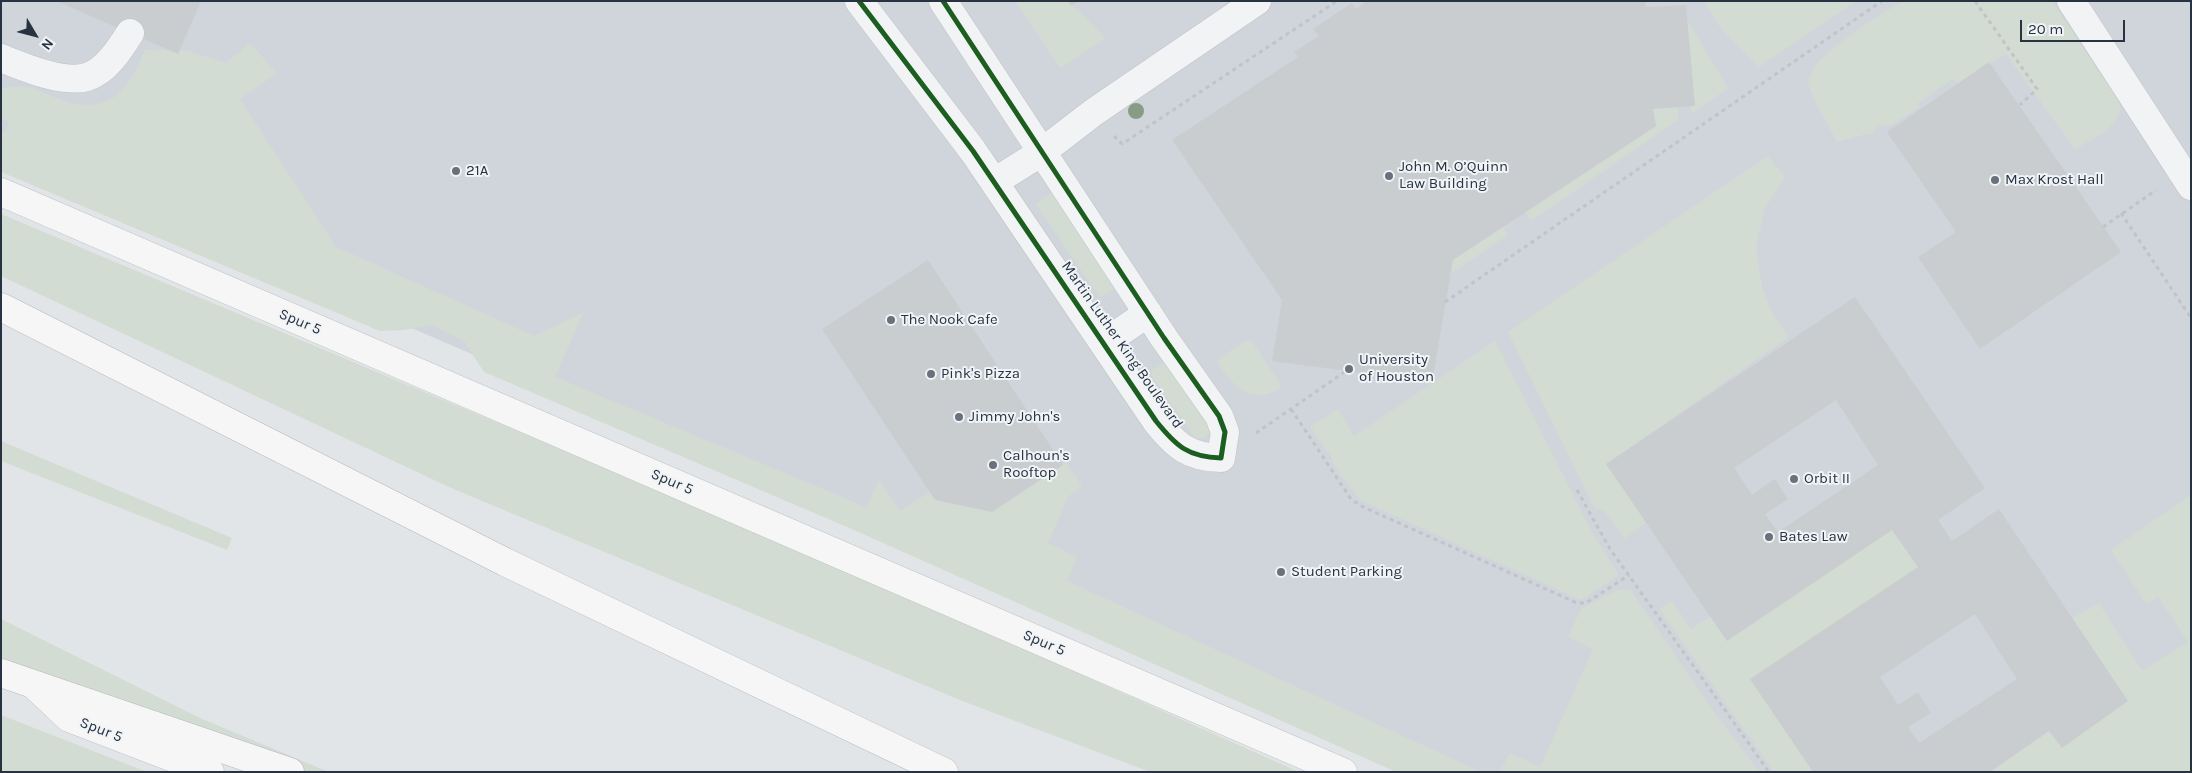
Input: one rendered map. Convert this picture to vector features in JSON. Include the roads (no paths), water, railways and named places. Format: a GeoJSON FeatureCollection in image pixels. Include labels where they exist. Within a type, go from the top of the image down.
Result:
{"type":"FeatureCollection","features":[{"type":"Feature","properties":{"kind":"main road","name":"Spur 5"},"geometry":{"type":"LineString","coordinates":[[1,192],[1343,772]]}},
{"type":"Feature","properties":{"kind":"main road"},"geometry":{"type":"LineString","coordinates":[[1,307],[505,562],[944,772]]}},
{"type":"Feature","properties":{"kind":"main road","name":"Spur 5"},"geometry":{"type":"LineString","coordinates":[[1,673],[197,738],[290,772]]}},
{"type":"Feature","properties":{"kind":"main road","name":"Spur 5"},"geometry":{"type":"LineString","coordinates":[[34,685],[69,718],[210,772]]}},
{"type":"Feature","properties":{"kind":"street","name":"Martin Luther King Boulevard"},"geometry":{"type":"LineString","coordinates":[[859,1],[994,182],[1156,421],[1170,438],[1190,453],[1204,458],[1221,458],[1225,432],[1219,416],[1143,306],[1099,336]]}},
{"type":"Feature","properties":{"kind":"street"},"geometry":{"type":"LineString","coordinates":[[943,1],[1143,306]]}},
{"type":"Feature","properties":{"kind":"street"},"geometry":{"type":"LineString","coordinates":[[994,182],[1042,152],[1094,112],[1257,1]]}},
{"type":"Feature","properties":{"kind":"street"},"geometry":{"type":"LineString","coordinates":[[2071,1],[2186,179]]}},
{"type":"Feature","properties":{"kind":"street"},"geometry":{"type":"LineString","coordinates":[[1,58],[28,70],[57,76],[87,77],[107,64],[130,33]]}},
{"type":"Feature","properties":{"kind":"place","name":"21A"},"geometry":{"type":"Point","coordinates":[456,171]}},
{"type":"Feature","properties":{"kind":"place","name":"John M. O’Quinn Law Building"},"geometry":{"type":"Point","coordinates":[1389,176]}},
{"type":"Feature","properties":{"kind":"place","name":"Max Krost Hall"},"geometry":{"type":"Point","coordinates":[1995,180]}},
{"type":"Feature","properties":{"kind":"place","name":"The Nook Cafe"},"geometry":{"type":"Point","coordinates":[891,320]}},
{"type":"Feature","properties":{"kind":"place","name":"University of Houston"},"geometry":{"type":"Point","coordinates":[1349,369]}},
{"type":"Feature","properties":{"kind":"place","name":"Pink's Pizza"},"geometry":{"type":"Point","coordinates":[931,374]}},
{"type":"Feature","properties":{"kind":"place","name":"Jimmy John's"},"geometry":{"type":"Point","coordinates":[959,417]}},
{"type":"Feature","properties":{"kind":"place","name":"Calhoun's Rooftop"},"geometry":{"type":"Point","coordinates":[993,465]}},
{"type":"Feature","properties":{"kind":"place","name":"Orbit II"},"geometry":{"type":"Point","coordinates":[1794,479]}},
{"type":"Feature","properties":{"kind":"place","name":"Bates Law"},"geometry":{"type":"Point","coordinates":[1769,537]}},
{"type":"Feature","properties":{"kind":"place","name":"Student Parking"},"geometry":{"type":"Point","coordinates":[1281,572]}}]}
